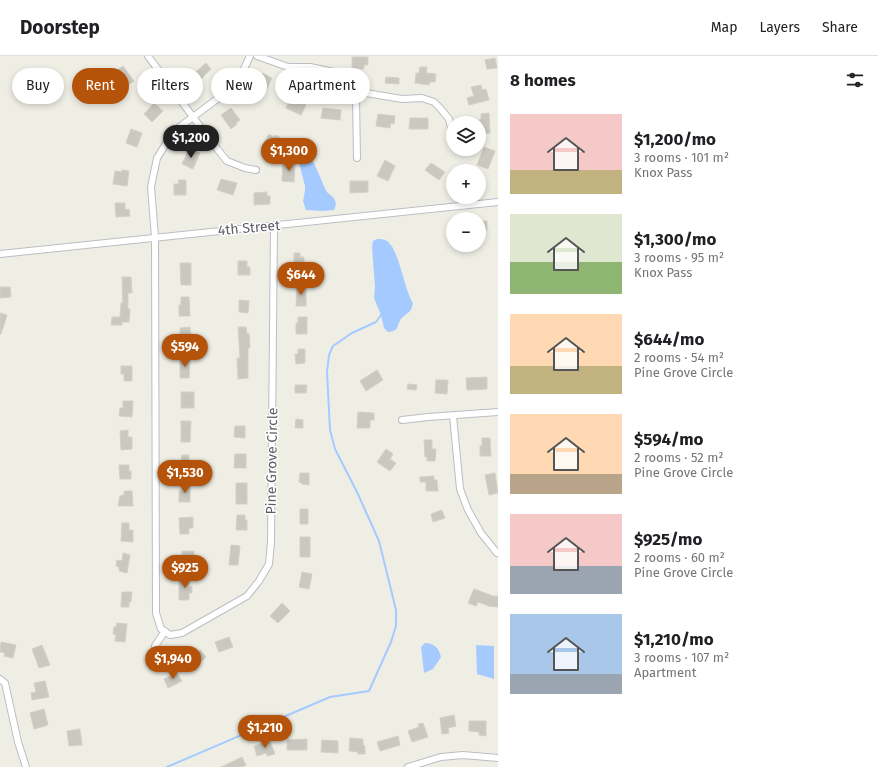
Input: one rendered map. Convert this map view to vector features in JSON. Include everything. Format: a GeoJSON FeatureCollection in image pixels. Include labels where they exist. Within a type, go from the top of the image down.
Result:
{"type":"FeatureCollection","features":[{"type":"Feature","properties":{"kind":"street"},"geometry":{"type":"LineString","coordinates":[[148,56],[194,116],[210,140],[228,161],[245,168],[256,170]]}},
{"type":"Feature","properties":{"kind":"street"},"geometry":{"type":"LineString","coordinates":[[155,646],[165,632],[161,629],[156,613],[155,237],[151,187],[157,158],[174,131],[224,94],[242,73],[250,56]]}},
{"type":"Feature","properties":{"kind":"street"},"geometry":{"type":"LineString","coordinates":[[256,56],[288,67],[315,68]]}},
{"type":"Feature","properties":{"kind":"street"},"geometry":{"type":"LineString","coordinates":[[370,94],[402,99],[422,98],[434,102],[447,116]]}},
{"type":"Feature","properties":{"kind":"street"},"geometry":{"type":"LineString","coordinates":[[356,104],[357,158]]}},
{"type":"Feature","properties":{"kind":"street","name":"4th Street"},"geometry":{"type":"LineString","coordinates":[[0,254],[498,202]]}},
{"type":"Feature","properties":{"kind":"street","name":"Pine Grove Circle"},"geometry":{"type":"LineString","coordinates":[[165,632],[170,635],[182,633],[247,596],[260,581],[269,564],[271,542],[274,226]]}},
{"type":"Feature","properties":{"kind":"street"},"geometry":{"type":"LineString","coordinates":[[402,420],[498,412]]}},
{"type":"Feature","properties":{"kind":"street"},"geometry":{"type":"LineString","coordinates":[[453,416],[460,489],[468,510],[481,533],[497,553]]}},
{"type":"Feature","properties":{"kind":"street"},"geometry":{"type":"LineString","coordinates":[[0,679],[5,683],[18,742],[26,767]]}},
{"type":"Feature","properties":{"kind":"street"},"geometry":{"type":"LineString","coordinates":[[408,767],[441,757],[463,755],[498,758]]}},
{"type":"Feature","properties":{"kind":"water"},"geometry":{"type":"Polygon","coordinates":[[[300,150],[305,152],[313,161],[327,192],[336,202],[334,210],[306,210],[303,201],[305,186],[298,159],[300,150]]]}},
{"type":"Feature","properties":{"kind":"water"},"geometry":{"type":"Polygon","coordinates":[[[377,239],[386,240],[395,252],[413,303],[410,311],[401,319],[396,329],[388,332],[384,328],[381,315],[374,298],[375,287],[372,247],[373,241],[377,239]]]}},
{"type":"Feature","properties":{"kind":"water"},"geometry":{"type":"Polygon","coordinates":[[[425,643],[436,647],[441,657],[433,669],[424,673],[421,647],[425,643]]]}},
{"type":"Feature","properties":{"kind":"water"},"geometry":{"type":"Polygon","coordinates":[[[476,645],[494,646],[494,679],[477,674],[476,645]]]}},
{"type":"Feature","properties":{"kind":"building"},"geometry":{"type":"Polygon","coordinates":[[[352,57],[368,57],[368,65],[364,65],[364,68],[352,68],[352,57]]]}},
{"type":"Feature","properties":{"kind":"building"},"geometry":{"type":"Polygon","coordinates":[[[495,58],[497,68],[487,69],[485,60],[495,58]]]}},
{"type":"Feature","properties":{"kind":"building"},"geometry":{"type":"Polygon","coordinates":[[[206,63],[211,69],[203,77],[203,68],[200,68],[206,63]]]}},
{"type":"Feature","properties":{"kind":"building"},"geometry":{"type":"Polygon","coordinates":[[[420,67],[427,67],[426,73],[436,74],[435,82],[430,82],[429,85],[415,83],[416,73],[419,73],[420,67]]]}},
{"type":"Feature","properties":{"kind":"building"},"geometry":{"type":"Polygon","coordinates":[[[129,74],[134,81],[129,84],[129,74]]]}},
{"type":"Feature","properties":{"kind":"building"},"geometry":{"type":"Polygon","coordinates":[[[267,76],[272,78],[267,89],[267,76]]]}},
{"type":"Feature","properties":{"kind":"building"},"geometry":{"type":"Polygon","coordinates":[[[386,77],[399,78],[399,84],[385,83],[386,77]]]}},
{"type":"Feature","properties":{"kind":"building"},"geometry":{"type":"Polygon","coordinates":[[[481,85],[482,90],[486,89],[489,100],[469,105],[467,98],[474,96],[471,87],[481,85]]]}},
{"type":"Feature","properties":{"kind":"building"},"geometry":{"type":"Polygon","coordinates":[[[153,104],[163,111],[152,122],[144,114],[153,104]]]}},
{"type":"Feature","properties":{"kind":"building"},"geometry":{"type":"Polygon","coordinates":[[[288,104],[306,105],[301,115],[286,108],[288,104]]]}},
{"type":"Feature","properties":{"kind":"building"},"geometry":{"type":"Polygon","coordinates":[[[231,108],[240,120],[231,129],[221,115],[231,108]]]}},
{"type":"Feature","properties":{"kind":"building"},"geometry":{"type":"Polygon","coordinates":[[[323,108],[341,110],[340,120],[321,118],[323,108]]]}},
{"type":"Feature","properties":{"kind":"building"},"geometry":{"type":"Polygon","coordinates":[[[489,113],[490,133],[486,133],[486,116],[481,116],[481,114],[489,113]]]}},
{"type":"Feature","properties":{"kind":"building"},"geometry":{"type":"Polygon","coordinates":[[[378,114],[395,116],[394,124],[391,123],[390,128],[376,126],[378,114]]]}},
{"type":"Feature","properties":{"kind":"building"},"geometry":{"type":"Polygon","coordinates":[[[410,118],[428,118],[428,129],[409,129],[410,118]]]}},
{"type":"Feature","properties":{"kind":"building"},"geometry":{"type":"Polygon","coordinates":[[[131,129],[142,133],[137,147],[126,143],[131,129]]]}},
{"type":"Feature","properties":{"kind":"building"},"geometry":{"type":"Polygon","coordinates":[[[269,134],[274,137],[275,135],[281,138],[280,141],[283,143],[277,153],[263,145],[269,134]]]}},
{"type":"Feature","properties":{"kind":"building"},"geometry":{"type":"Polygon","coordinates":[[[486,148],[495,151],[488,169],[486,168],[486,164],[477,164],[480,156],[486,156],[486,148]]]}},
{"type":"Feature","properties":{"kind":"building"},"geometry":{"type":"Polygon","coordinates":[[[194,150],[200,153],[193,169],[182,164],[188,151],[192,153],[194,150]]]}},
{"type":"Feature","properties":{"kind":"building"},"geometry":{"type":"Polygon","coordinates":[[[385,160],[395,166],[388,181],[377,176],[385,160]]]}},
{"type":"Feature","properties":{"kind":"building"},"geometry":{"type":"Polygon","coordinates":[[[283,163],[295,163],[294,182],[282,181],[283,163]]]}},
{"type":"Feature","properties":{"kind":"building"},"geometry":{"type":"Polygon","coordinates":[[[431,163],[445,172],[439,180],[425,170],[431,163]]]}},
{"type":"Feature","properties":{"kind":"building"},"geometry":{"type":"Polygon","coordinates":[[[122,170],[129,171],[127,186],[113,184],[115,171],[122,172],[122,170]]]}},
{"type":"Feature","properties":{"kind":"building"},"geometry":{"type":"Polygon","coordinates":[[[221,179],[237,183],[233,195],[217,190],[221,179]]]}},
{"type":"Feature","properties":{"kind":"building"},"geometry":{"type":"Polygon","coordinates":[[[178,180],[186,180],[186,195],[174,195],[174,184],[179,184],[178,180]]]}},
{"type":"Feature","properties":{"kind":"building"},"geometry":{"type":"Polygon","coordinates":[[[350,181],[368,181],[368,192],[350,193],[350,181]]]}},
{"type":"Feature","properties":{"kind":"building"},"geometry":{"type":"Polygon","coordinates":[[[267,192],[267,196],[270,196],[270,204],[254,205],[254,193],[267,192]]]}},
{"type":"Feature","properties":{"kind":"building"},"geometry":{"type":"Polygon","coordinates":[[[115,203],[125,203],[125,210],[129,209],[130,216],[116,217],[115,203]]]}},
{"type":"Feature","properties":{"kind":"building"},"geometry":{"type":"Polygon","coordinates":[[[294,253],[300,253],[300,257],[304,257],[304,271],[297,272],[297,265],[294,265],[294,253]]]}},
{"type":"Feature","properties":{"kind":"building"},"geometry":{"type":"Polygon","coordinates":[[[238,261],[247,261],[247,267],[250,267],[250,275],[238,275],[238,261]]]}},
{"type":"Feature","properties":{"kind":"building"},"geometry":{"type":"Polygon","coordinates":[[[180,263],[191,263],[191,285],[181,285],[180,263]]]}},
{"type":"Feature","properties":{"kind":"building"},"geometry":{"type":"Polygon","coordinates":[[[122,277],[131,277],[132,293],[128,293],[128,309],[130,309],[129,322],[122,322],[122,325],[111,325],[112,317],[120,317],[121,303],[123,303],[122,277]]]}},
{"type":"Feature","properties":{"kind":"building"},"geometry":{"type":"Polygon","coordinates":[[[297,286],[306,286],[306,306],[296,306],[297,286]]]}},
{"type":"Feature","properties":{"kind":"building"},"geometry":{"type":"Polygon","coordinates":[[[0,287],[10,287],[11,297],[0,298],[0,287]]]}},
{"type":"Feature","properties":{"kind":"building"},"geometry":{"type":"Polygon","coordinates":[[[181,297],[189,297],[190,316],[179,316],[181,297]]]}},
{"type":"Feature","properties":{"kind":"building"},"geometry":{"type":"Polygon","coordinates":[[[239,300],[249,301],[248,313],[239,312],[239,300]]]}},
{"type":"Feature","properties":{"kind":"building"},"geometry":{"type":"Polygon","coordinates":[[[0,313],[7,315],[1,334],[0,334],[0,313]]]}},
{"type":"Feature","properties":{"kind":"building"},"geometry":{"type":"Polygon","coordinates":[[[298,317],[307,317],[307,334],[296,334],[296,323],[298,323],[298,317]]]}},
{"type":"Feature","properties":{"kind":"building"},"geometry":{"type":"Polygon","coordinates":[[[190,327],[191,336],[195,335],[196,341],[191,341],[192,347],[185,348],[184,340],[180,340],[180,328],[190,327]]]}},
{"type":"Feature","properties":{"kind":"building"},"geometry":{"type":"Polygon","coordinates":[[[238,327],[246,327],[247,334],[249,333],[250,348],[248,348],[248,378],[238,379],[237,358],[240,358],[238,327]]]}},
{"type":"Feature","properties":{"kind":"building"},"geometry":{"type":"Polygon","coordinates":[[[298,349],[305,349],[305,363],[296,364],[295,354],[298,354],[298,349]]]}},
{"type":"Feature","properties":{"kind":"building"},"geometry":{"type":"Polygon","coordinates":[[[180,358],[190,358],[189,378],[180,378],[180,358]]]}},
{"type":"Feature","properties":{"kind":"building"},"geometry":{"type":"Polygon","coordinates":[[[121,366],[132,366],[132,381],[124,381],[124,374],[121,374],[121,366]]]}},
{"type":"Feature","properties":{"kind":"building"},"geometry":{"type":"Polygon","coordinates":[[[377,370],[383,380],[366,391],[360,381],[377,370]]]}},
{"type":"Feature","properties":{"kind":"building"},"geometry":{"type":"Polygon","coordinates":[[[487,377],[487,389],[467,390],[466,378],[487,377]]]}},
{"type":"Feature","properties":{"kind":"building"},"geometry":{"type":"Polygon","coordinates":[[[436,380],[448,380],[447,394],[435,393],[436,380]]]}},
{"type":"Feature","properties":{"kind":"building"},"geometry":{"type":"Polygon","coordinates":[[[408,384],[417,385],[416,390],[407,389],[408,384]]]}},
{"type":"Feature","properties":{"kind":"building"},"geometry":{"type":"Polygon","coordinates":[[[295,385],[307,385],[306,393],[295,393],[295,385]]]}},
{"type":"Feature","properties":{"kind":"building"},"geometry":{"type":"Polygon","coordinates":[[[181,392],[194,392],[194,408],[181,408],[181,392]]]}},
{"type":"Feature","properties":{"kind":"building"},"geometry":{"type":"Polygon","coordinates":[[[123,401],[133,401],[132,417],[119,416],[120,408],[123,408],[123,401]]]}},
{"type":"Feature","properties":{"kind":"building"},"geometry":{"type":"Polygon","coordinates":[[[358,412],[374,413],[374,420],[370,420],[370,428],[357,428],[358,412]]]}},
{"type":"Feature","properties":{"kind":"building"},"geometry":{"type":"Polygon","coordinates":[[[296,419],[303,420],[303,428],[295,428],[296,419]]]}},
{"type":"Feature","properties":{"kind":"building"},"geometry":{"type":"Polygon","coordinates":[[[181,421],[191,421],[190,442],[181,442],[181,421]]]}},
{"type":"Feature","properties":{"kind":"building"},"geometry":{"type":"Polygon","coordinates":[[[235,426],[245,426],[245,438],[234,437],[235,426]]]}},
{"type":"Feature","properties":{"kind":"building"},"geometry":{"type":"Polygon","coordinates":[[[128,430],[128,437],[132,437],[132,449],[121,450],[120,431],[128,430]]]}},
{"type":"Feature","properties":{"kind":"building"},"geometry":{"type":"Polygon","coordinates":[[[482,438],[490,438],[491,456],[480,456],[482,438]]]}},
{"type":"Feature","properties":{"kind":"building"},"geometry":{"type":"Polygon","coordinates":[[[424,440],[432,440],[432,449],[436,449],[435,461],[427,461],[427,457],[425,457],[424,440]]]}},
{"type":"Feature","properties":{"kind":"building"},"geometry":{"type":"Polygon","coordinates":[[[386,449],[393,454],[390,459],[396,463],[390,471],[377,462],[386,449]]]}},
{"type":"Feature","properties":{"kind":"building"},"geometry":{"type":"Polygon","coordinates":[[[235,454],[246,454],[246,468],[234,468],[235,454]]]}},
{"type":"Feature","properties":{"kind":"building"},"geometry":{"type":"Polygon","coordinates":[[[182,455],[189,455],[188,474],[178,473],[178,462],[181,462],[182,455]]]}},
{"type":"Feature","properties":{"kind":"building"},"geometry":{"type":"Polygon","coordinates":[[[119,465],[129,465],[131,479],[120,479],[119,465]]]}},
{"type":"Feature","properties":{"kind":"building"},"geometry":{"type":"Polygon","coordinates":[[[300,473],[309,473],[309,485],[299,482],[300,473]]]}},
{"type":"Feature","properties":{"kind":"building"},"geometry":{"type":"Polygon","coordinates":[[[495,473],[498,493],[489,495],[485,475],[495,473]]]}},
{"type":"Feature","properties":{"kind":"building"},"geometry":{"type":"Polygon","coordinates":[[[434,476],[434,480],[437,480],[438,491],[426,491],[426,482],[420,482],[420,477],[434,476]]]}},
{"type":"Feature","properties":{"kind":"building"},"geometry":{"type":"Polygon","coordinates":[[[236,483],[247,483],[247,504],[236,504],[236,483]]]}},
{"type":"Feature","properties":{"kind":"building"},"geometry":{"type":"Polygon","coordinates":[[[182,484],[190,484],[190,502],[179,502],[179,491],[182,491],[182,484]]]}},
{"type":"Feature","properties":{"kind":"building"},"geometry":{"type":"Polygon","coordinates":[[[124,491],[132,491],[133,506],[118,506],[120,496],[124,495],[124,491]]]}},
{"type":"Feature","properties":{"kind":"building"},"geometry":{"type":"Polygon","coordinates":[[[300,509],[308,509],[308,524],[300,524],[300,509]]]}},
{"type":"Feature","properties":{"kind":"building"},"geometry":{"type":"Polygon","coordinates":[[[442,510],[445,518],[433,522],[431,514],[442,510]]]}},
{"type":"Feature","properties":{"kind":"building"},"geometry":{"type":"Polygon","coordinates":[[[237,515],[245,515],[245,520],[247,520],[247,530],[236,530],[237,515]]]}},
{"type":"Feature","properties":{"kind":"building"},"geometry":{"type":"Polygon","coordinates":[[[193,517],[193,528],[189,528],[189,534],[180,534],[179,518],[193,517]]]}},
{"type":"Feature","properties":{"kind":"building"},"geometry":{"type":"Polygon","coordinates":[[[122,523],[129,523],[129,530],[133,530],[133,542],[121,541],[122,523]]]}},
{"type":"Feature","properties":{"kind":"building"},"geometry":{"type":"Polygon","coordinates":[[[300,537],[310,537],[310,557],[300,557],[300,537]]]}},
{"type":"Feature","properties":{"kind":"building"},"geometry":{"type":"Polygon","coordinates":[[[231,545],[240,546],[238,565],[229,565],[231,545]]]}},
{"type":"Feature","properties":{"kind":"building"},"geometry":{"type":"Polygon","coordinates":[[[182,551],[194,551],[194,566],[179,566],[179,559],[182,559],[182,551]]]}},
{"type":"Feature","properties":{"kind":"building"},"geometry":{"type":"Polygon","coordinates":[[[123,553],[130,555],[127,573],[119,571],[119,567],[116,566],[117,560],[122,561],[123,553]]]}},
{"type":"Feature","properties":{"kind":"building"},"geometry":{"type":"Polygon","coordinates":[[[302,572],[312,574],[309,589],[299,587],[302,572]]]}},
{"type":"Feature","properties":{"kind":"building"},"geometry":{"type":"Polygon","coordinates":[[[189,578],[189,587],[192,586],[192,593],[189,593],[189,600],[179,600],[179,579],[189,578]]]}},
{"type":"Feature","properties":{"kind":"building"},"geometry":{"type":"Polygon","coordinates":[[[474,589],[493,596],[498,596],[498,607],[489,606],[478,602],[476,606],[468,603],[474,589]]]}},
{"type":"Feature","properties":{"kind":"building"},"geometry":{"type":"Polygon","coordinates":[[[122,592],[132,592],[129,607],[121,607],[122,592]]]}},
{"type":"Feature","properties":{"kind":"building"},"geometry":{"type":"Polygon","coordinates":[[[282,603],[290,611],[278,623],[270,616],[282,603]]]}},
{"type":"Feature","properties":{"kind":"building"},"geometry":{"type":"Polygon","coordinates":[[[117,623],[127,624],[125,642],[115,641],[116,635],[113,634],[114,627],[116,627],[117,623]]]}},
{"type":"Feature","properties":{"kind":"building"},"geometry":{"type":"Polygon","coordinates":[[[229,637],[233,647],[219,652],[215,642],[229,637]]]}},
{"type":"Feature","properties":{"kind":"building"},"geometry":{"type":"Polygon","coordinates":[[[1,642],[16,645],[13,658],[4,656],[5,653],[0,652],[1,642]]]}},
{"type":"Feature","properties":{"kind":"building"},"geometry":{"type":"Polygon","coordinates":[[[42,645],[50,665],[39,668],[32,649],[42,645]]]}},
{"type":"Feature","properties":{"kind":"building"},"geometry":{"type":"Polygon","coordinates":[[[200,650],[206,657],[197,665],[190,658],[200,650]]]}},
{"type":"Feature","properties":{"kind":"building"},"geometry":{"type":"Polygon","coordinates":[[[177,673],[182,681],[168,688],[164,679],[177,673]]]}},
{"type":"Feature","properties":{"kind":"building"},"geometry":{"type":"Polygon","coordinates":[[[45,681],[49,697],[32,700],[31,693],[36,692],[34,683],[45,681]]]}},
{"type":"Feature","properties":{"kind":"building"},"geometry":{"type":"Polygon","coordinates":[[[44,709],[48,725],[34,729],[30,713],[44,709]]]}},
{"type":"Feature","properties":{"kind":"building"},"geometry":{"type":"Polygon","coordinates":[[[454,715],[456,726],[448,728],[449,733],[442,734],[440,718],[454,715]]]}},
{"type":"Feature","properties":{"kind":"building"},"geometry":{"type":"Polygon","coordinates":[[[469,721],[486,721],[486,736],[479,735],[479,732],[469,731],[469,721]]]}},
{"type":"Feature","properties":{"kind":"building"},"geometry":{"type":"Polygon","coordinates":[[[423,723],[428,737],[412,742],[408,731],[419,727],[418,724],[423,723]]]}},
{"type":"Feature","properties":{"kind":"building"},"geometry":{"type":"Polygon","coordinates":[[[80,729],[82,745],[69,746],[67,731],[80,729]]]}},
{"type":"Feature","properties":{"kind":"building"},"geometry":{"type":"Polygon","coordinates":[[[398,736],[400,745],[380,751],[377,742],[398,736]]]}},
{"type":"Feature","properties":{"kind":"building"},"geometry":{"type":"Polygon","coordinates":[[[350,738],[363,739],[365,754],[358,754],[358,752],[349,751],[350,738]]]}},
{"type":"Feature","properties":{"kind":"building"},"geometry":{"type":"Polygon","coordinates":[[[307,739],[307,750],[287,750],[287,740],[307,739]]]}},
{"type":"Feature","properties":{"kind":"building"},"geometry":{"type":"Polygon","coordinates":[[[322,740],[338,741],[338,753],[321,752],[322,740]]]}},
{"type":"Feature","properties":{"kind":"building"},"geometry":{"type":"Polygon","coordinates":[[[270,741],[275,754],[267,756],[266,753],[257,756],[254,746],[270,741]]]}},
{"type":"Feature","properties":{"kind":"building"},"geometry":{"type":"Polygon","coordinates":[[[242,757],[246,765],[242,767],[221,767],[242,757]]]}},
{"type":"Feature","properties":{"kind":"waterway"},"geometry":{"type":"LineString","coordinates":[[167,767],[330,697],[369,691],[391,642],[396,626],[396,610],[379,541],[357,492],[335,449],[330,430],[327,372],[329,355],[333,346],[352,333],[376,322],[381,315]]}}]}
